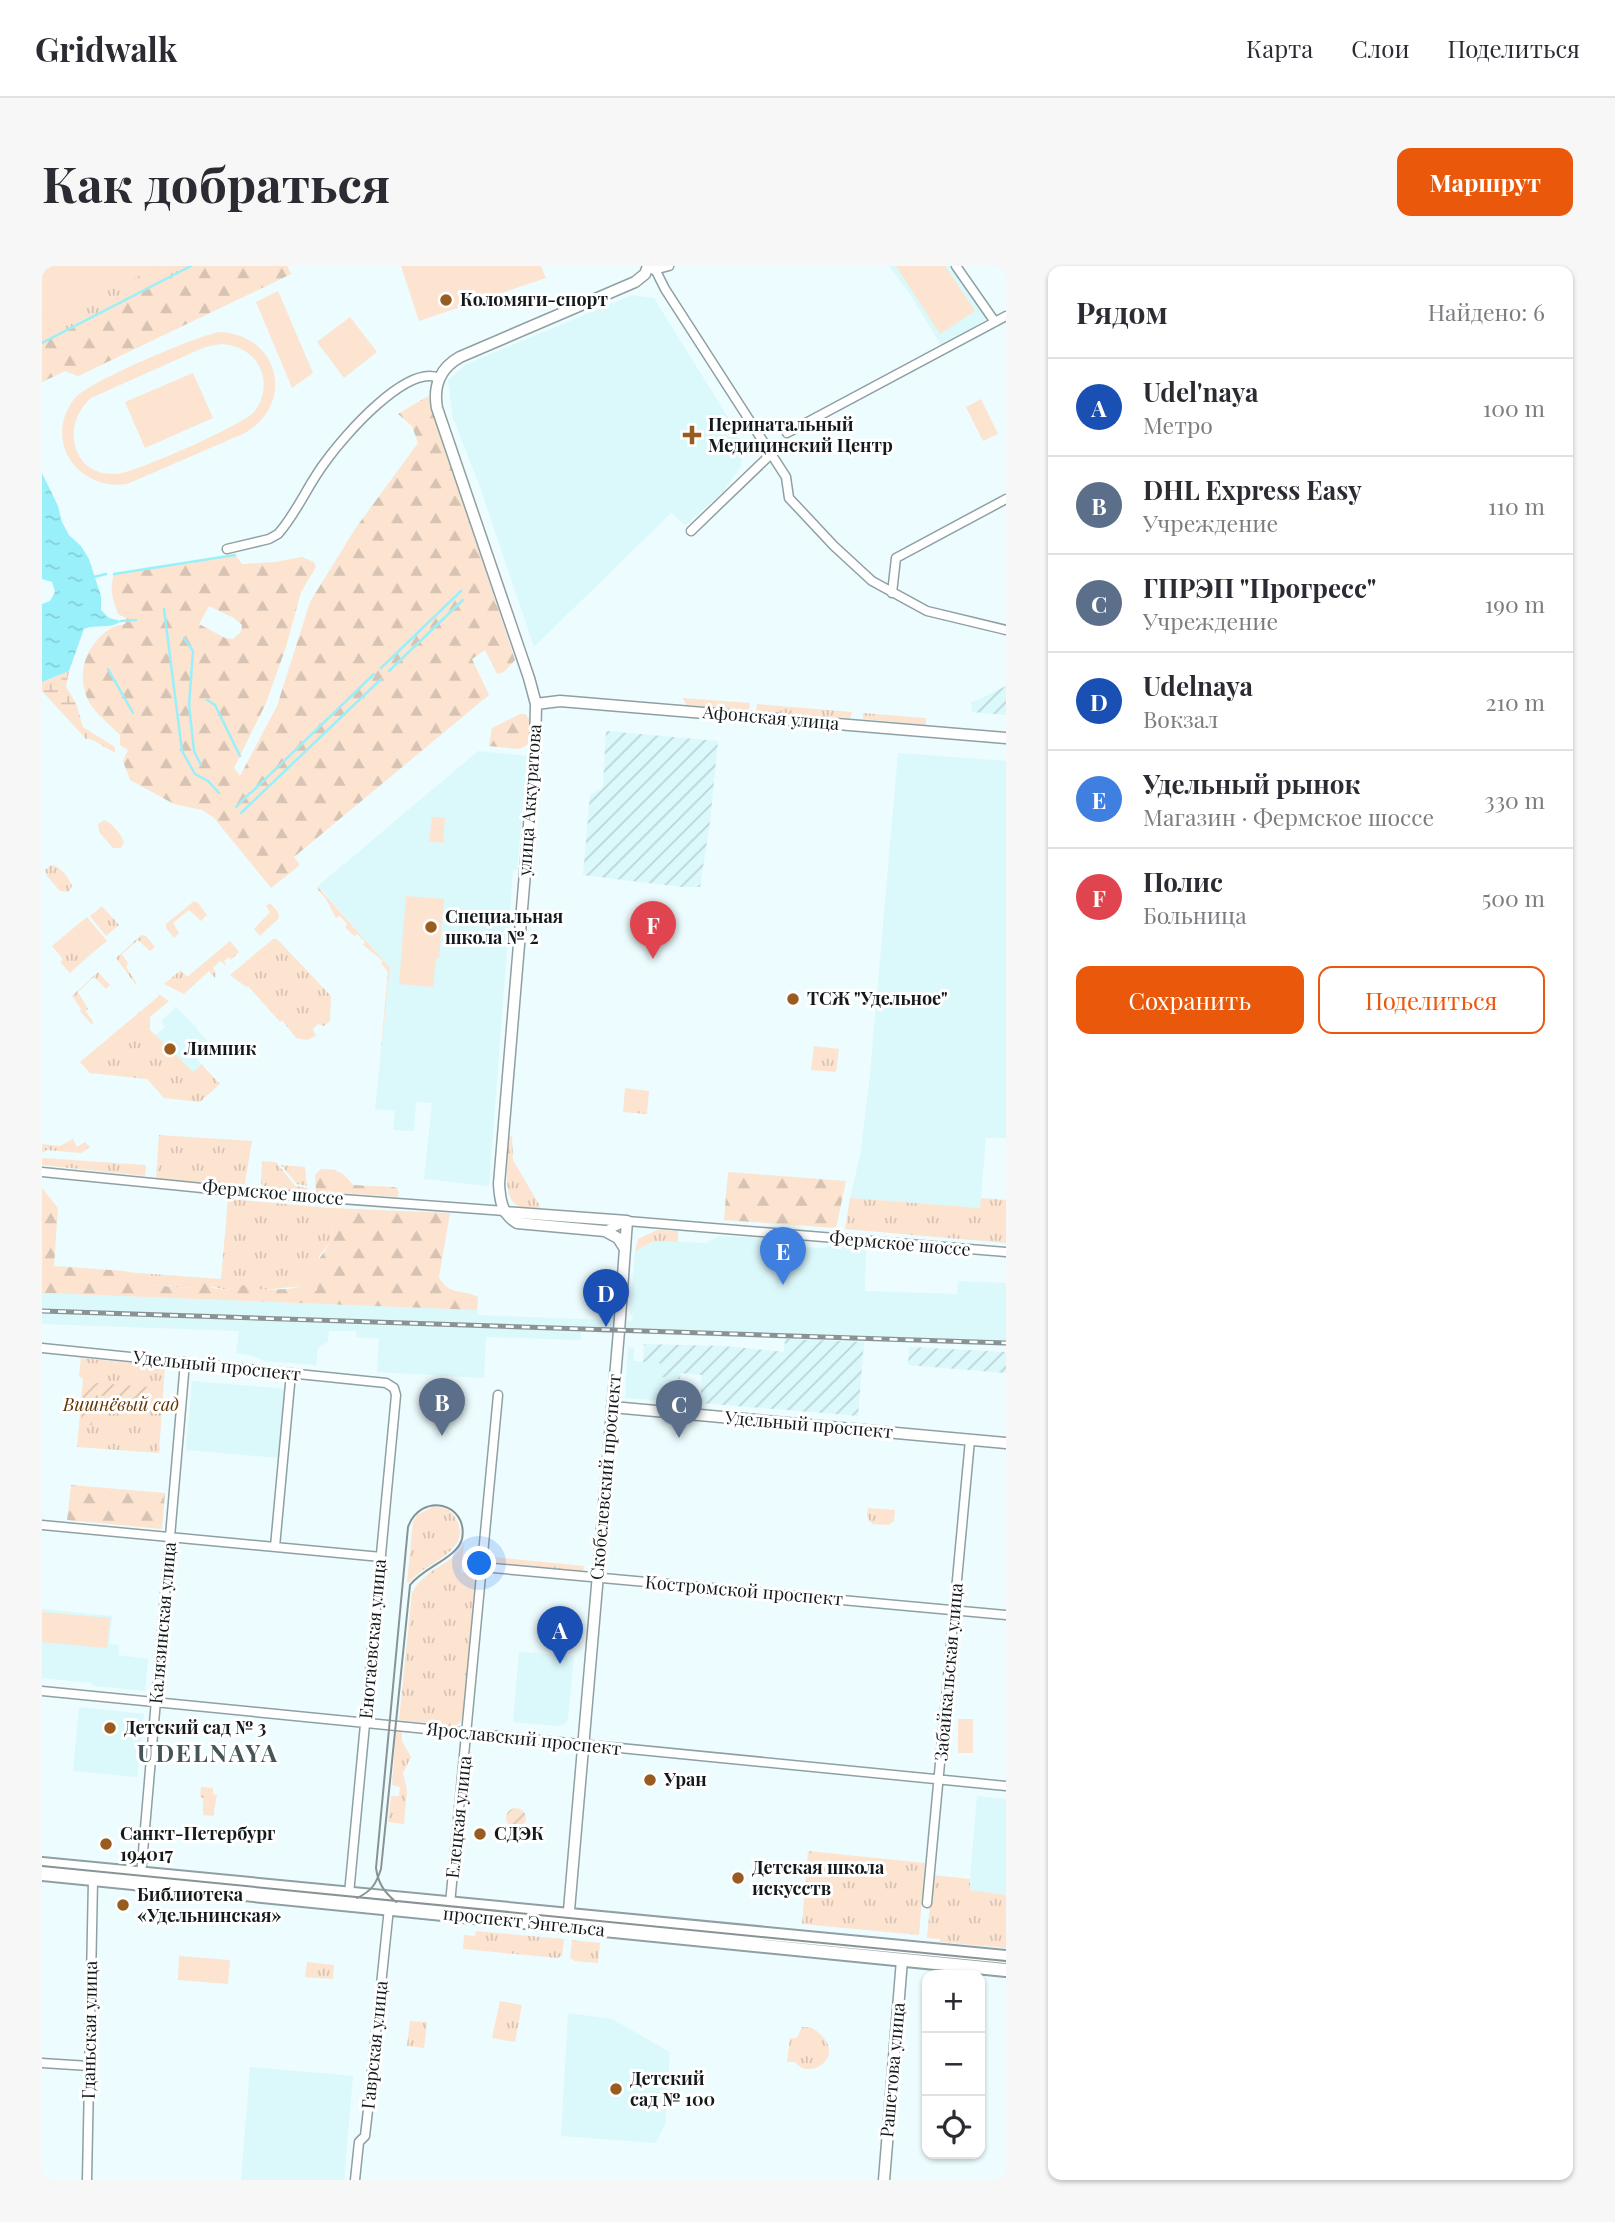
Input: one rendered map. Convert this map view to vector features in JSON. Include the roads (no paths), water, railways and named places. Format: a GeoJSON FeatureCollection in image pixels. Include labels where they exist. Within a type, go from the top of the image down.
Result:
{"type":"FeatureCollection","features":[{"type":"Feature","properties":{"kind":"main road","name":"проспект Энгельса"},"geometry":{"type":"LineString","coordinates":[[42,1864],[140,1879],[389,1908],[568,1921],[903,1954],[1006,1970]]}},
{"type":"Feature","properties":{"kind":"main road","name":"проспект Энгельса"},"geometry":{"type":"LineString","coordinates":[[42,1874],[93,1880],[140,1879],[349,1894],[450,1904],[568,1921]]}},
{"type":"Feature","properties":{"kind":"main road","name":"проспект Энгельса"},"geometry":{"type":"LineString","coordinates":[[903,1954],[1006,1957]]}},
{"type":"Feature","properties":{"kind":"street"},"geometry":{"type":"LineString","coordinates":[[227,549],[269,539],[278,534],[326,459],[369,412],[399,388],[429,374],[439,378],[448,365],[460,356],[635,282],[651,269],[669,266]]}},
{"type":"Feature","properties":{"kind":"street"},"geometry":{"type":"LineString","coordinates":[[956,266],[995,322]]}},
{"type":"Feature","properties":{"kind":"street"},"geometry":{"type":"LineString","coordinates":[[651,269],[786,477],[789,498],[847,560],[872,581],[927,611],[1006,630]]}},
{"type":"Feature","properties":{"kind":"street"},"geometry":{"type":"LineString","coordinates":[[787,433],[1006,316]]}},
{"type":"Feature","properties":{"kind":"street","name":"улица Аккуратова"},"geometry":{"type":"LineString","coordinates":[[439,378],[435,392],[437,408],[507,610],[536,704],[535,753],[499,1184],[501,1204],[505,1212]]}},
{"type":"Feature","properties":{"kind":"street"},"geometry":{"type":"LineString","coordinates":[[691,530],[770,455]]}},
{"type":"Feature","properties":{"kind":"street"},"geometry":{"type":"LineString","coordinates":[[892,593],[896,558],[1006,499]]}},
{"type":"Feature","properties":{"kind":"street","name":"Афонская улица"},"geometry":{"type":"LineString","coordinates":[[536,704],[570,701],[1006,738]]}},
{"type":"Feature","properties":{"kind":"street","name":"Фермское шоссе"},"geometry":{"type":"LineString","coordinates":[[42,1172],[232,1191],[1006,1252]]}},
{"type":"Feature","properties":{"kind":"street","name":"Фермское шоссе"},"geometry":{"type":"LineString","coordinates":[[505,1212],[517,1223],[605,1231],[627,1221]]}},
{"type":"Feature","properties":{"kind":"street","name":"Скобелевский проспект"},"geometry":{"type":"LineString","coordinates":[[568,1921],[627,1221]]}},
{"type":"Feature","properties":{"kind":"street"},"geometry":{"type":"LineString","coordinates":[[605,1231],[618,1238],[625,1249]]}},
{"type":"Feature","properties":{"kind":"street","name":"Удельный проспект"},"geometry":{"type":"LineString","coordinates":[[42,1348],[392,1386]]}},
{"type":"Feature","properties":{"kind":"street","name":"Калязинская улица"},"geometry":{"type":"LineString","coordinates":[[140,1879],[185,1362]]}},
{"type":"Feature","properties":{"kind":"street"},"geometry":{"type":"LineString","coordinates":[[275,1547],[291,1373]]}},
{"type":"Feature","properties":{"kind":"street","name":"Енотаевская улица"},"geometry":{"type":"LineString","coordinates":[[349,1894],[396,1395],[392,1386]]}},
{"type":"Feature","properties":{"kind":"street","name":"Елецкая улица"},"geometry":{"type":"LineString","coordinates":[[450,1904],[498,1395]]}},
{"type":"Feature","properties":{"kind":"street","name":"Удельный проспект"},"geometry":{"type":"LineString","coordinates":[[612,1407],[1006,1443]]}},
{"type":"Feature","properties":{"kind":"street","name":"Забайкальская улица"},"geometry":{"type":"LineString","coordinates":[[927,1903],[970,1440]]}},
{"type":"Feature","properties":{"kind":"street"},"geometry":{"type":"LineString","coordinates":[[42,1525],[381,1557]]}},
{"type":"Feature","properties":{"kind":"street","name":"Костромской проспект"},"geometry":{"type":"LineString","coordinates":[[482,1567],[1006,1615]]}},
{"type":"Feature","properties":{"kind":"street","name":"Ярославский проспект"},"geometry":{"type":"LineString","coordinates":[[42,1691],[1006,1786]]}},
{"type":"Feature","properties":{"kind":"street","name":"Гданьская улица"},"geometry":{"type":"LineString","coordinates":[[87,2180],[93,1880]]}},
{"type":"Feature","properties":{"kind":"street","name":"Гаврская улица"},"geometry":{"type":"LineString","coordinates":[[355,2180],[359,2142],[365,2136],[389,1908]]}},
{"type":"Feature","properties":{"kind":"street","name":"Рашетова улица"},"geometry":{"type":"LineString","coordinates":[[884,2180],[903,1954]]}},
{"type":"Feature","properties":{"kind":"street"},"geometry":{"type":"LineString","coordinates":[[42,2063],[89,2066]]}},
{"type":"Feature","properties":{"kind":"water"},"geometry":{"type":"Polygon","coordinates":[[[42,473],[69,535],[81,546],[89,559],[101,596],[101,610],[109,618],[121,621],[113,625],[84,629],[69,671],[42,682],[42,604],[50,601],[55,592],[52,582],[42,579],[42,473]]]}},
{"type":"Feature","properties":{"kind":"waterway"},"geometry":{"type":"LineString","coordinates":[[42,343],[191,266]]}},
{"type":"Feature","properties":{"kind":"waterway"},"geometry":{"type":"LineString","coordinates":[[114,574],[235,555]]}},
{"type":"Feature","properties":{"kind":"waterway"},"geometry":{"type":"LineString","coordinates":[[94,577],[106,574]]}},
{"type":"Feature","properties":{"kind":"waterway"},"geometry":{"type":"LineString","coordinates":[[381,668],[461,591]]}},
{"type":"Feature","properties":{"kind":"waterway"},"geometry":{"type":"LineString","coordinates":[[389,671],[463,600]]}},
{"type":"Feature","properties":{"kind":"waterway"},"geometry":{"type":"LineString","coordinates":[[164,609],[182,751],[195,774],[208,781],[219,793]]}},
{"type":"Feature","properties":{"kind":"waterway"},"geometry":{"type":"LineString","coordinates":[[121,621],[136,620]]}},
{"type":"Feature","properties":{"kind":"waterway"},"geometry":{"type":"LineString","coordinates":[[184,638],[193,651],[189,705],[194,751],[201,765]]}},
{"type":"Feature","properties":{"kind":"waterway"},"geometry":{"type":"LineString","coordinates":[[108,669],[133,713]]}},
{"type":"Feature","properties":{"kind":"waterway"},"geometry":{"type":"LineString","coordinates":[[252,792],[374,674]]}},
{"type":"Feature","properties":{"kind":"waterway"},"geometry":{"type":"LineString","coordinates":[[241,813],[381,679]]}},
{"type":"Feature","properties":{"kind":"waterway"},"geometry":{"type":"LineString","coordinates":[[207,700],[215,705],[240,756]]}},
{"type":"Feature","properties":{"kind":"waterway"},"geometry":{"type":"LineString","coordinates":[[236,807],[250,793]]}},
{"type":"Feature","properties":{"kind":"tram line"},"geometry":{"type":"LineString","coordinates":[[357,1898],[373,1886],[377,1879],[379,1874],[381,1869],[410,1585],[454,1552],[462,1539],[462,1527],[458,1517],[451,1510],[433,1505],[414,1516],[408,1527],[376,1868],[377,1873],[378,1878],[382,1887],[396,1902]]}},
{"type":"Feature","properties":{"kind":"tram line"},"geometry":{"type":"LineString","coordinates":[[42,1866],[1006,1961]]}},
{"type":"Feature","properties":{"kind":"railway"},"geometry":{"type":"LineString","coordinates":[[42,1311],[1006,1343]]}},
{"type":"Feature","properties":{"kind":"place","name":"Коломяги-спорт"},"geometry":{"type":"Point","coordinates":[446,300]}},
{"type":"Feature","properties":{"kind":"place","name":"Перинатальный Медицинский Центр"},"geometry":{"type":"Point","coordinates":[692,435]}},
{"type":"Feature","properties":{"kind":"place","name":"Специальная школа № 2"},"geometry":{"type":"Point","coordinates":[431,927]}},
{"type":"Feature","properties":{"kind":"place","name":"Полис"},"geometry":{"type":"Point","coordinates":[653,959]}},
{"type":"Feature","properties":{"kind":"place","name":"ТСЖ \"Удельное\""},"geometry":{"type":"Point","coordinates":[793,999]}},
{"type":"Feature","properties":{"kind":"place","name":"Лимпик"},"geometry":{"type":"Point","coordinates":[170,1049]}},
{"type":"Feature","properties":{"kind":"place","name":"Удельный рынок"},"geometry":{"type":"Point","coordinates":[783,1285]}},
{"type":"Feature","properties":{"kind":"place","name":"Udelnaya"},"geometry":{"type":"Point","coordinates":[606,1327]}},
{"type":"Feature","properties":{"kind":"place","name":"DHL Express Easy"},"geometry":{"type":"Point","coordinates":[442,1436]}},
{"type":"Feature","properties":{"kind":"place","name":"ГПРЭП \"Прогресс\""},"geometry":{"type":"Point","coordinates":[679,1438]}},
{"type":"Feature","properties":{"kind":"place","name":"Udel'naya"},"geometry":{"type":"Point","coordinates":[560,1664]}},
{"type":"Feature","properties":{"kind":"place","name":"Детский сад № 3"},"geometry":{"type":"Point","coordinates":[110,1728]}},
{"type":"Feature","properties":{"kind":"place","name":"Уран"},"geometry":{"type":"Point","coordinates":[650,1780]}},
{"type":"Feature","properties":{"kind":"place","name":"СДЭК"},"geometry":{"type":"Point","coordinates":[480,1834]}},
{"type":"Feature","properties":{"kind":"place","name":"Санкт-Петербург 194017"},"geometry":{"type":"Point","coordinates":[106,1844]}},
{"type":"Feature","properties":{"kind":"place","name":"Детская школа искусств"},"geometry":{"type":"Point","coordinates":[738,1878]}},
{"type":"Feature","properties":{"kind":"place","name":"Библиотека «Удельнинская»"},"geometry":{"type":"Point","coordinates":[123,1905]}},
{"type":"Feature","properties":{"kind":"place","name":"Детский сад № 100"},"geometry":{"type":"Point","coordinates":[616,2089]}},
{"type":"Feature","properties":{"kind":"district","name":"UDELNAYA"},"geometry":{"type":"Point","coordinates":[208,1754]}},
{"type":"Feature","properties":{"kind":"park label","name":"Вишнёвый сад"},"geometry":{"type":"Point","coordinates":[121,1405]}}]}
